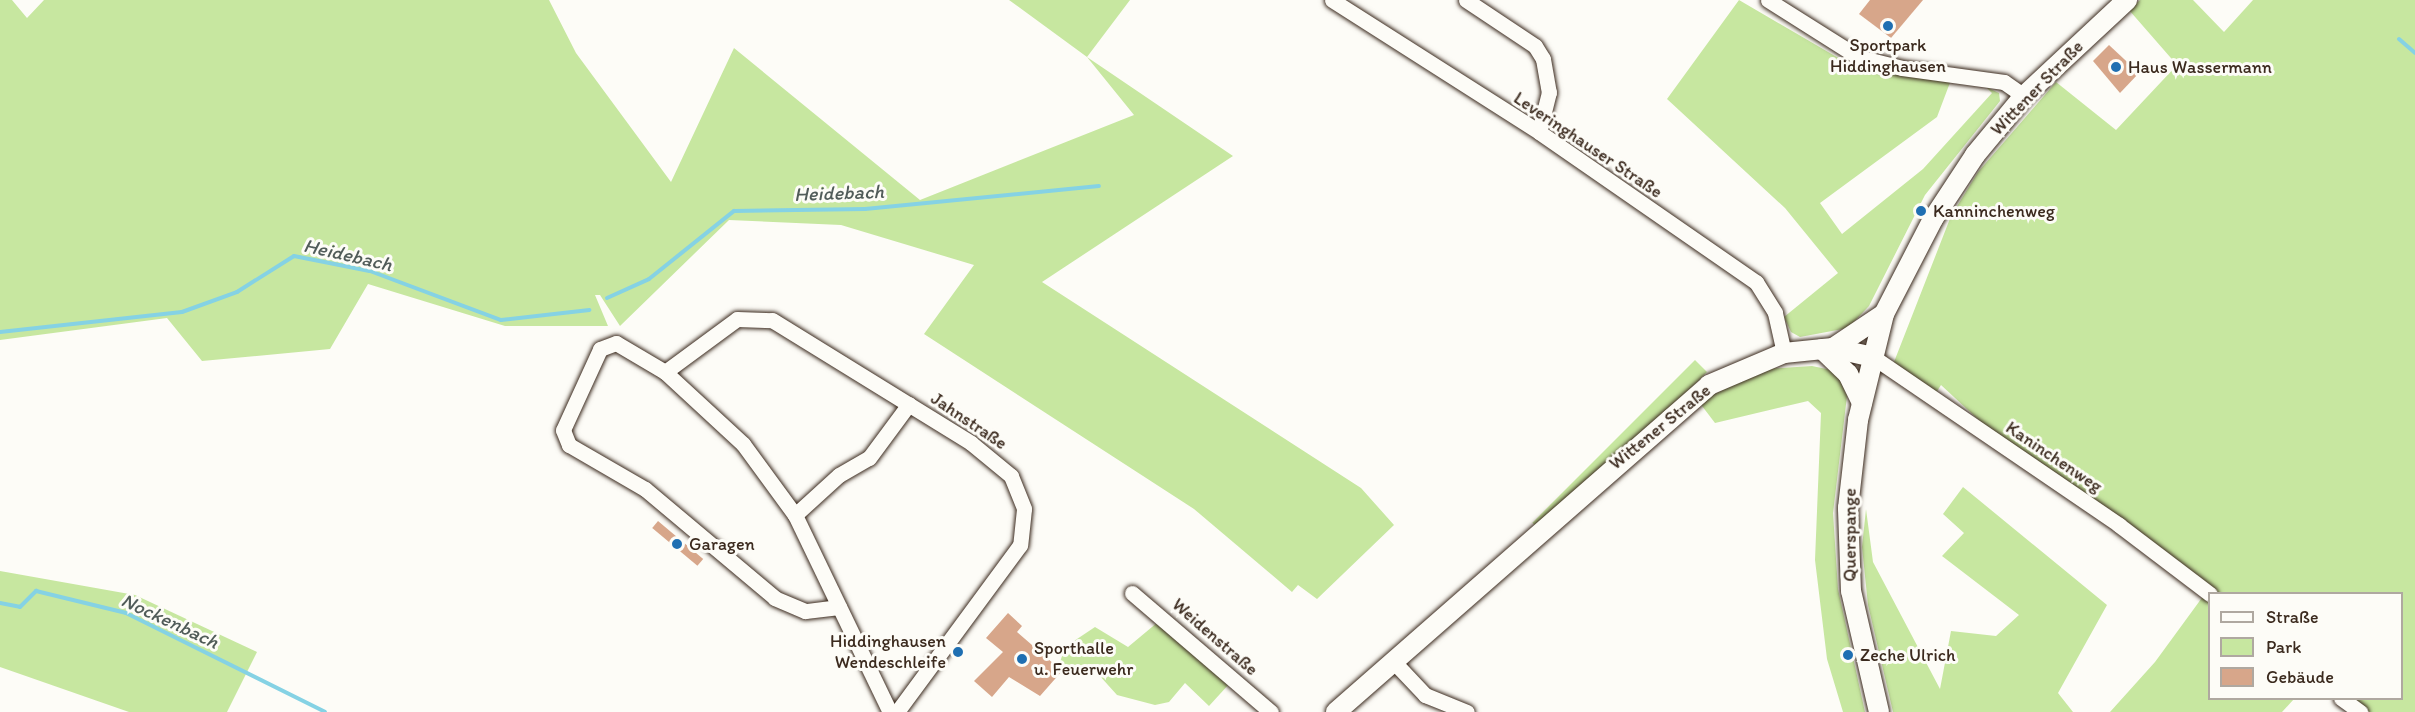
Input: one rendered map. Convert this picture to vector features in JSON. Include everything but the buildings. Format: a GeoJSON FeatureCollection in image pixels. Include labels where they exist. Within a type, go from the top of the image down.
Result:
{"type":"FeatureCollection","features":[{"type":"Feature","properties":{"kind":"main road","name":"Wittener Straße"},"geometry":{"type":"LineString","coordinates":[[1336,712],[1679,407],[1733,371],[1784,353],[1828,348],[1874,357],[1884,314],[1953,185],[2024,96],[2127,0]]}},
{"type":"Feature","properties":{"kind":"main road"},"geometry":{"type":"LineString","coordinates":[[1862,403],[1848,374],[1828,348],[1884,314]]}},
{"type":"Feature","properties":{"kind":"main road","name":"Querspange"},"geometry":{"type":"LineString","coordinates":[[1874,357],[1862,403],[1848,508],[1851,591],[1879,712]]}},
{"type":"Feature","properties":{"kind":"street","name":"Leveringhauser Straße"},"geometry":{"type":"LineString","coordinates":[[1332,0],[1539,132],[1756,282],[1775,313],[1784,353]]}},
{"type":"Feature","properties":{"kind":"street"},"geometry":{"type":"LineString","coordinates":[[1466,0],[1535,46],[1543,59],[1549,92],[1539,132]]}},
{"type":"Feature","properties":{"kind":"street"},"geometry":{"type":"LineString","coordinates":[[1768,0],[1858,57],[1902,68],[2004,82],[2024,96]]}},
{"type":"Feature","properties":{"kind":"street","name":"Jahnstraße"},"geometry":{"type":"LineString","coordinates":[[665,372],[737,319],[756,316],[796,332],[994,458],[1016,484],[1024,509],[1020,545],[897,712]]}},
{"type":"Feature","properties":{"kind":"street"},"geometry":{"type":"LineString","coordinates":[[838,607],[804,611],[775,598],[684,518],[563,438],[600,349],[608,342],[665,372],[743,444],[795,515],[890,712]]}},
{"type":"Feature","properties":{"kind":"street","name":"Kaninchenweg"},"geometry":{"type":"LineString","coordinates":[[1874,357],[2119,525],[2208,592]]}},
{"type":"Feature","properties":{"kind":"street"},"geometry":{"type":"LineString","coordinates":[[795,515],[838,475],[869,458],[909,404]]}},
{"type":"Feature","properties":{"kind":"street","name":"Weidenstraße"},"geometry":{"type":"LineString","coordinates":[[1132,593],[1271,712]]}},
{"type":"Feature","properties":{"kind":"street"},"geometry":{"type":"LineString","coordinates":[[1393,661],[1425,695],[1467,712]]}},
{"type":"Feature","properties":{"kind":"street"},"geometry":{"type":"LineString","coordinates":[[2342,700],[2360,712]]}},
{"type":"Feature","properties":{"kind":"green space"},"geometry":{"type":"Polygon","coordinates":[[[0,0],[12,0],[27,18],[44,0],[549,0],[576,53],[671,182],[734,48],[920,200],[1134,115],[1087,57],[1233,156],[1042,282],[1361,488],[1394,525],[1317,599],[1298,585],[1292,592],[1194,509],[924,334],[974,265],[841,225],[729,220],[620,326],[600,295],[595,295],[608,326],[505,326],[368,284],[330,349],[202,361],[167,318],[0,340],[0,0]]]}},
{"type":"Feature","properties":{"kind":"green space"},"geometry":{"type":"Polygon","coordinates":[[[1009,0],[1130,0],[1087,57],[1009,0]]]}},
{"type":"Feature","properties":{"kind":"green space"},"geometry":{"type":"Polygon","coordinates":[[[1739,0],[1847,63],[1951,80],[1937,117],[1820,203],[1842,234],[1923,169],[1992,93],[1986,87],[1999,93],[2000,101],[1925,195],[1869,306],[1848,328],[1800,337],[1791,332],[1784,317],[1838,273],[1785,208],[1667,99],[1739,0]]]}},
{"type":"Feature","properties":{"kind":"green space"},"geometry":{"type":"Polygon","coordinates":[[[2140,0],[2193,0],[2224,32],[2253,0],[2415,0],[2415,712],[2366,712],[2348,700],[2403,700],[2403,592],[2215,592],[1982,423],[1941,385],[1936,393],[1894,362],[1951,216],[1978,172],[2056,82],[2116,130],[2177,65],[2129,10],[2140,0]]]}},
{"type":"Feature","properties":{"kind":"green space"},"geometry":{"type":"Polygon","coordinates":[[[1695,360],[1707,372],[1544,535],[1532,523],[1695,360]]]}},
{"type":"Feature","properties":{"kind":"green space"},"geometry":{"type":"Polygon","coordinates":[[[1812,366],[1836,371],[1847,396],[1833,513],[1838,589],[1865,712],[1843,712],[1827,659],[1815,560],[1821,413],[1808,401],[1715,423],[1699,402],[1764,369],[1812,366]]]}},
{"type":"Feature","properties":{"kind":"green space"},"geometry":{"type":"Polygon","coordinates":[[[1963,487],[2107,605],[2058,693],[2073,712],[1893,712],[1868,605],[1862,547],[1866,509],[1873,562],[1940,689],[1951,631],[1996,636],[2019,615],[1942,556],[1964,533],[1943,514],[1963,487]]]}},
{"type":"Feature","properties":{"kind":"green space"},"geometry":{"type":"Polygon","coordinates":[[[0,571],[135,595],[257,652],[227,712],[129,712],[0,667],[0,571]]]}},
{"type":"Feature","properties":{"kind":"green space"},"geometry":{"type":"Polygon","coordinates":[[[2204,595],[2208,599],[2208,700],[2293,700],[2282,712],[2110,712],[2155,662],[2204,595]]]}},
{"type":"Feature","properties":{"kind":"green space"},"geometry":{"type":"Polygon","coordinates":[[[1158,622],[1230,683],[1209,706],[1185,683],[1169,702],[1155,705],[1117,695],[1089,664],[1072,671],[1060,662],[1065,647],[1095,627],[1128,647],[1158,622]]]}},
{"type":"Feature","properties":{"kind":"waterway"},"geometry":{"type":"LineString","coordinates":[[2399,39],[2415,53]]}},
{"type":"Feature","properties":{"kind":"waterway","name":"Heidebach"},"geometry":{"type":"LineString","coordinates":[[607,298],[649,279],[734,211],[865,209],[1099,186]]}},
{"type":"Feature","properties":{"kind":"waterway","name":"Heidebach"},"geometry":{"type":"LineString","coordinates":[[0,332],[182,312],[237,292],[294,256],[370,271],[501,320],[589,310]]}},
{"type":"Feature","properties":{"kind":"waterway","name":"Nockenbach"},"geometry":{"type":"LineString","coordinates":[[0,603],[20,607],[36,591],[126,613],[325,712]]}},
{"type":"Feature","properties":{"kind":"place","name":"Sportpark Hiddinghausen"},"geometry":{"type":"Point","coordinates":[1888,26]}},
{"type":"Feature","properties":{"kind":"place","name":"Haus Wassermann"},"geometry":{"type":"Point","coordinates":[2116,67]}},
{"type":"Feature","properties":{"kind":"place","name":"Kanninchenweg"},"geometry":{"type":"Point","coordinates":[1921,211]}},
{"type":"Feature","properties":{"kind":"place","name":"Garagen"},"geometry":{"type":"Point","coordinates":[677,544]}},
{"type":"Feature","properties":{"kind":"place","name":"Hiddinghausen Wendeschleife"},"geometry":{"type":"Point","coordinates":[958,652]}},
{"type":"Feature","properties":{"kind":"place","name":"Zeche Ulrich"},"geometry":{"type":"Point","coordinates":[1848,655]}},
{"type":"Feature","properties":{"kind":"place","name":"Sporthalle u. Feuerwehr"},"geometry":{"type":"Point","coordinates":[1022,659]}}]}
